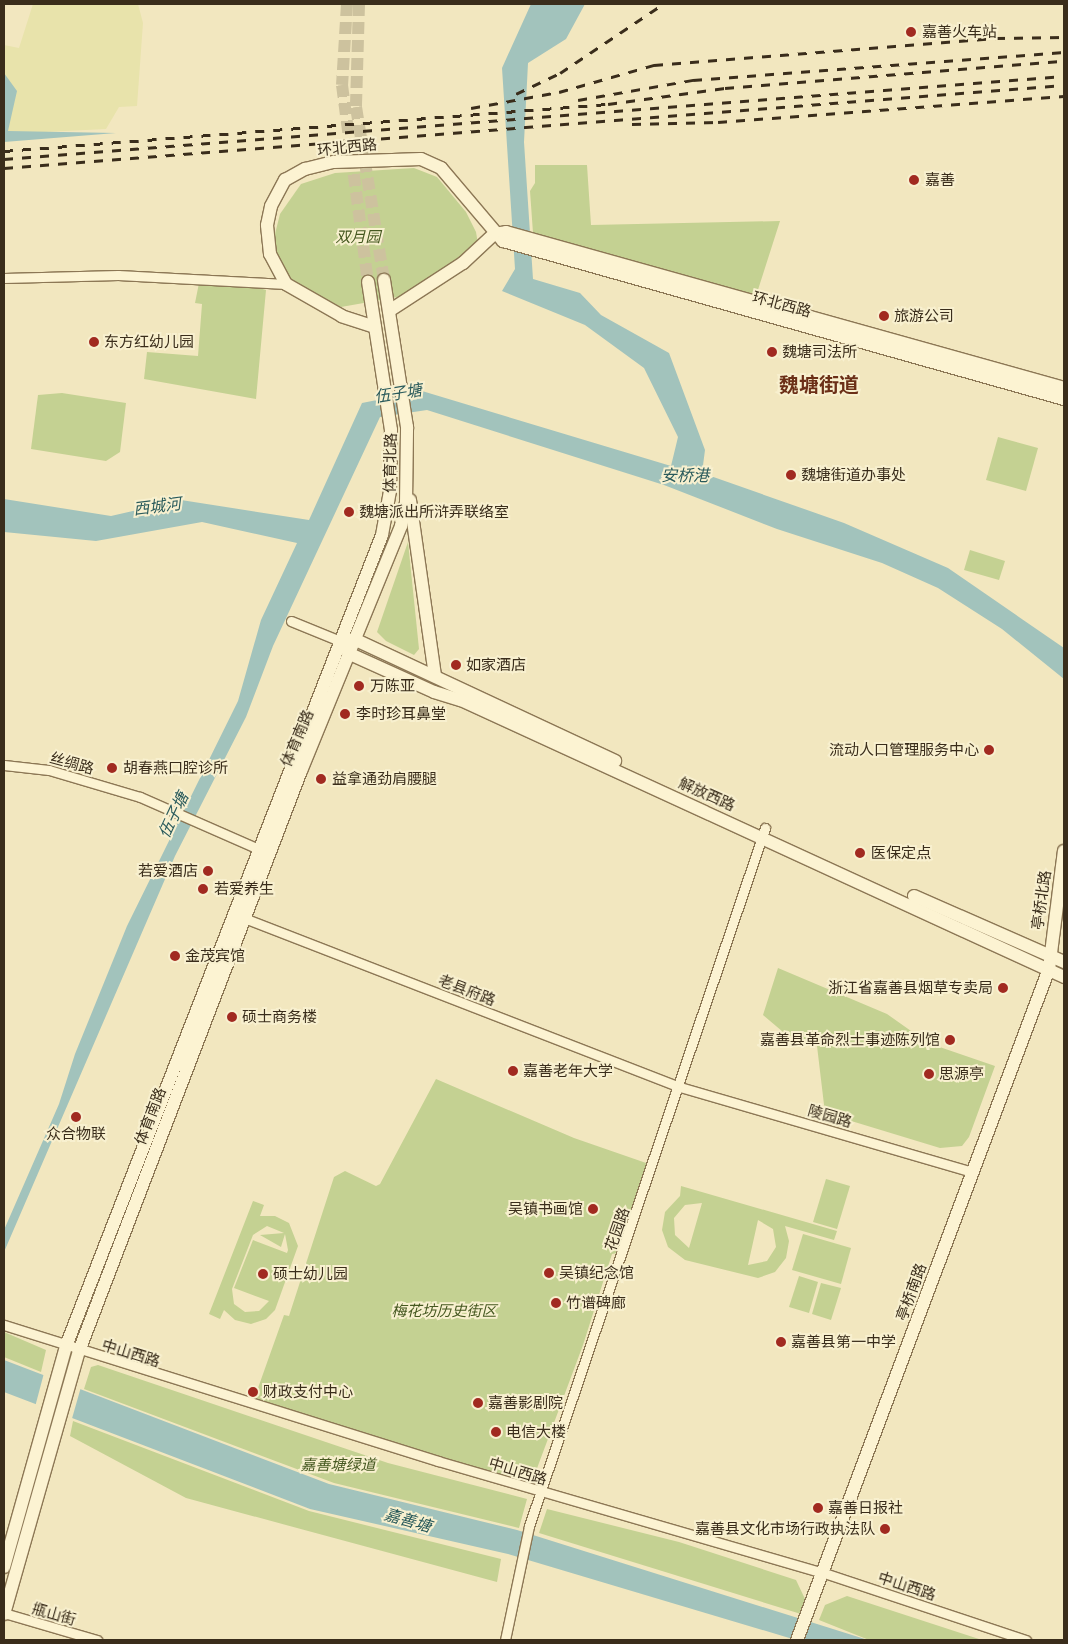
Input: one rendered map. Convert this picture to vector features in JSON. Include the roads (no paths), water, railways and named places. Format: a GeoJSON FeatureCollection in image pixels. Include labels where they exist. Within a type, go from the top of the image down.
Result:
{"type":"FeatureCollection","features":[{"type":"Feature","properties":{"kind":"main road","name":"环北西路"},"geometry":{"type":"LineString","coordinates":[[286,284],[270,254],[267,225],[272,206],[285,180],[305,169],[334,162],[421,159],[441,168],[501,236],[1064,399]]}},
{"type":"Feature","properties":{"kind":"main road"},"geometry":{"type":"LineString","coordinates":[[389,311],[501,236]]}},
{"type":"Feature","properties":{"kind":"main road","name":"环北西路"},"geometry":{"type":"LineString","coordinates":[[540,247],[1064,388]]}},
{"type":"Feature","properties":{"kind":"main road","name":"体育北路"},"geometry":{"type":"LineString","coordinates":[[356,640],[401,526],[407,479],[407,427],[384,280]]}},
{"type":"Feature","properties":{"kind":"main road","name":"体育北路"},"geometry":{"type":"LineString","coordinates":[[340,641],[382,535],[390,491],[391,430],[368,282]]}},
{"type":"Feature","properties":{"kind":"main road"},"geometry":{"type":"LineString","coordinates":[[286,284],[342,316],[375,327]]}},
{"type":"Feature","properties":{"kind":"main road"},"geometry":{"type":"LineString","coordinates":[[407,479],[434,676]]}},
{"type":"Feature","properties":{"kind":"main road","name":"解放西路"},"geometry":{"type":"LineString","coordinates":[[340,641],[356,640],[434,676],[1064,977]]}},
{"type":"Feature","properties":{"kind":"main road","name":"体育南路"},"geometry":{"type":"LineString","coordinates":[[4,1613],[57,1435],[79,1351],[244,918],[263,852],[356,640]]}},
{"type":"Feature","properties":{"kind":"main road","name":"解放西路"},"geometry":{"type":"LineString","coordinates":[[340,641],[350,654],[1049,953],[1064,962]]}},
{"type":"Feature","properties":{"kind":"main road","name":"体育南路"},"geometry":{"type":"LineString","coordinates":[[4,1567],[44,1432],[66,1346],[263,852],[340,641]]}},
{"type":"Feature","properties":{"kind":"main road","name":"亭桥北路"},"geometry":{"type":"LineString","coordinates":[[1049,953],[1064,851]]}},
{"type":"Feature","properties":{"kind":"main road","name":"亭桥南路"},"geometry":{"type":"LineString","coordinates":[[797,1640],[1048,969],[1049,953]]}},
{"type":"Feature","properties":{"kind":"street"},"geometry":{"type":"LineString","coordinates":[[4,278],[118,275],[286,284]]}},
{"type":"Feature","properties":{"kind":"street","name":"解放西路"},"geometry":{"type":"LineString","coordinates":[[291,621],[340,641]]}},
{"type":"Feature","properties":{"kind":"street","name":"丝绸路"},"geometry":{"type":"LineString","coordinates":[[4,765],[49,770],[176,810],[263,852]]}},
{"type":"Feature","properties":{"kind":"street","name":"花园路"},"geometry":{"type":"LineString","coordinates":[[505,1640],[530,1526],[680,1087],[763,832]]}},
{"type":"Feature","properties":{"kind":"street","name":"老县府路"},"geometry":{"type":"LineString","coordinates":[[244,918],[680,1087]]}},
{"type":"Feature","properties":{"kind":"street","name":"陵园路"},"geometry":{"type":"LineString","coordinates":[[680,1087],[972,1172]]}},
{"type":"Feature","properties":{"kind":"street","name":"中山西路"},"geometry":{"type":"LineString","coordinates":[[4,1325],[79,1351],[541,1492],[821,1572],[1026,1640]]}},
{"type":"Feature","properties":{"kind":"street","name":"甁山街"},"geometry":{"type":"LineString","coordinates":[[4,1613],[97,1640]]}},
{"type":"Feature","properties":{"kind":"water","name":"安桥港"},"geometry":{"type":"Polygon","coordinates":[[[531,4],[585,4],[566,39],[528,63],[524,142],[533,279],[580,293],[601,315],[669,353],[705,450],[702,473],[844,523],[948,568],[1064,648],[1064,679],[1002,629],[938,588],[882,563],[777,529],[664,485],[427,410],[380,417],[273,646],[246,717],[175,856],[4,1252],[4,1230],[59,1104],[75,1054],[127,926],[238,701],[261,620],[297,543],[202,522],[96,541],[4,532],[4,499],[111,516],[181,500],[309,520],[362,403],[422,391],[671,466],[678,437],[644,368],[585,325],[502,291],[515,269],[502,68],[531,4]]]}},
{"type":"Feature","properties":{"kind":"water"},"geometry":{"type":"Polygon","coordinates":[[[4,73],[17,91],[8,131],[116,133],[4,142],[4,73]]]}},
{"type":"Feature","properties":{"kind":"water","name":"嘉善塘"},"geometry":{"type":"Polygon","coordinates":[[[4,1360],[329,1484],[517,1530],[868,1640],[796,1640],[508,1554],[310,1509],[4,1392],[4,1360]]]}},
{"type":"Feature","properties":{"kind":"tunnel"},"geometry":{"type":"LineString","coordinates":[[347,4],[342,85],[368,282]]}},
{"type":"Feature","properties":{"kind":"tunnel"},"geometry":{"type":"LineString","coordinates":[[359,4],[356,107],[384,280]]}},
{"type":"Feature","properties":{"kind":"railway"},"geometry":{"type":"LineString","coordinates":[[516,94],[560,73],[663,4]]}},
{"type":"Feature","properties":{"kind":"railway"},"geometry":{"type":"LineString","coordinates":[[471,108],[559,92],[654,65],[996,38],[1064,37]]}},
{"type":"Feature","properties":{"kind":"railway"},"geometry":{"type":"LineString","coordinates":[[578,100],[693,80],[1064,52]]}},
{"type":"Feature","properties":{"kind":"railway"},"geometry":{"type":"LineString","coordinates":[[4,151],[608,104],[725,88],[1064,61]]}},
{"type":"Feature","properties":{"kind":"railway"},"geometry":{"type":"LineString","coordinates":[[4,159],[1064,76]]}},
{"type":"Feature","properties":{"kind":"railway"},"geometry":{"type":"LineString","coordinates":[[4,168],[1064,85]]}},
{"type":"Feature","properties":{"kind":"railway"},"geometry":{"type":"LineString","coordinates":[[632,124],[718,122],[1064,96]]}},
{"type":"Feature","properties":{"kind":"place","name":"嘉善火车站"},"geometry":{"type":"Point","coordinates":[911,32]}},
{"type":"Feature","properties":{"kind":"place","name":"嘉善"},"geometry":{"type":"Point","coordinates":[914,180]}},
{"type":"Feature","properties":{"kind":"place","name":"旅游公司"},"geometry":{"type":"Point","coordinates":[884,316]}},
{"type":"Feature","properties":{"kind":"place","name":"东方红幼儿园"},"geometry":{"type":"Point","coordinates":[94,342]}},
{"type":"Feature","properties":{"kind":"place","name":"魏塘司法所"},"geometry":{"type":"Point","coordinates":[772,352]}},
{"type":"Feature","properties":{"kind":"place","name":"魏塘街道办事处"},"geometry":{"type":"Point","coordinates":[791,475]}},
{"type":"Feature","properties":{"kind":"place","name":"魏塘派出所浒弄联络室"},"geometry":{"type":"Point","coordinates":[349,512]}},
{"type":"Feature","properties":{"kind":"place","name":"如家酒店"},"geometry":{"type":"Point","coordinates":[456,665]}},
{"type":"Feature","properties":{"kind":"place","name":"万陈亚"},"geometry":{"type":"Point","coordinates":[359,686]}},
{"type":"Feature","properties":{"kind":"place","name":"李时珍耳鼻堂"},"geometry":{"type":"Point","coordinates":[345,714]}},
{"type":"Feature","properties":{"kind":"place","name":"流动人口管理服务中心"},"geometry":{"type":"Point","coordinates":[989,750]}},
{"type":"Feature","properties":{"kind":"place","name":"胡春燕口腔诊所"},"geometry":{"type":"Point","coordinates":[112,768]}},
{"type":"Feature","properties":{"kind":"place","name":"益拿通劲肩腰腿"},"geometry":{"type":"Point","coordinates":[321,779]}},
{"type":"Feature","properties":{"kind":"place","name":"医保定点"},"geometry":{"type":"Point","coordinates":[860,853]}},
{"type":"Feature","properties":{"kind":"place","name":"若爱酒店"},"geometry":{"type":"Point","coordinates":[208,871]}},
{"type":"Feature","properties":{"kind":"place","name":"若爱养生"},"geometry":{"type":"Point","coordinates":[203,889]}},
{"type":"Feature","properties":{"kind":"place","name":"金茂宾馆"},"geometry":{"type":"Point","coordinates":[175,956]}},
{"type":"Feature","properties":{"kind":"place","name":"浙江省嘉善县烟草专卖局"},"geometry":{"type":"Point","coordinates":[1003,988]}},
{"type":"Feature","properties":{"kind":"place","name":"硕士商务楼"},"geometry":{"type":"Point","coordinates":[232,1017]}},
{"type":"Feature","properties":{"kind":"place","name":"嘉善县革命烈士事迹陈列馆"},"geometry":{"type":"Point","coordinates":[950,1040]}},
{"type":"Feature","properties":{"kind":"place","name":"嘉善老年大学"},"geometry":{"type":"Point","coordinates":[513,1071]}},
{"type":"Feature","properties":{"kind":"place","name":"思源亭"},"geometry":{"type":"Point","coordinates":[929,1074]}},
{"type":"Feature","properties":{"kind":"place","name":"众合物联"},"geometry":{"type":"Point","coordinates":[76,1117]}},
{"type":"Feature","properties":{"kind":"place","name":"吴镇书画馆"},"geometry":{"type":"Point","coordinates":[593,1209]}},
{"type":"Feature","properties":{"kind":"place","name":"吴镇纪念馆"},"geometry":{"type":"Point","coordinates":[549,1273]}},
{"type":"Feature","properties":{"kind":"place","name":"硕士幼儿园"},"geometry":{"type":"Point","coordinates":[263,1274]}},
{"type":"Feature","properties":{"kind":"place","name":"竹谱碑廊"},"geometry":{"type":"Point","coordinates":[556,1303]}},
{"type":"Feature","properties":{"kind":"place","name":"嘉善县第一中学"},"geometry":{"type":"Point","coordinates":[781,1342]}},
{"type":"Feature","properties":{"kind":"place","name":"财政支付中心"},"geometry":{"type":"Point","coordinates":[253,1392]}},
{"type":"Feature","properties":{"kind":"place","name":"嘉善影剧院"},"geometry":{"type":"Point","coordinates":[478,1403]}},
{"type":"Feature","properties":{"kind":"place","name":"电信大楼"},"geometry":{"type":"Point","coordinates":[496,1432]}},
{"type":"Feature","properties":{"kind":"place","name":"嘉善日报社"},"geometry":{"type":"Point","coordinates":[818,1508]}},
{"type":"Feature","properties":{"kind":"place","name":"嘉善县文化市场行政执法队"},"geometry":{"type":"Point","coordinates":[885,1529]}},
{"type":"Feature","properties":{"kind":"district","name":"魏塘街道"},"geometry":{"type":"Point","coordinates":[819,384]}},
{"type":"Feature","properties":{"kind":"park label","name":"双月园"},"geometry":{"type":"Point","coordinates":[358,237]}},
{"type":"Feature","properties":{"kind":"park label","name":"梅花坊历史街区"},"geometry":{"type":"Point","coordinates":[444,1311]}},
{"type":"Feature","properties":{"kind":"park label","name":"嘉善塘绿道"},"geometry":{"type":"Point","coordinates":[338,1465]}},
{"type":"Feature","properties":{"kind":"water label","name":"伍子塘"},"geometry":{"type":"Point","coordinates":[398,393]}},
{"type":"Feature","properties":{"kind":"water label","name":"西城河"},"geometry":{"type":"Point","coordinates":[157,506]}},
{"type":"Feature","properties":{"kind":"water label","name":"伍子塘"},"geometry":{"type":"Point","coordinates":[173,815]}}]}
